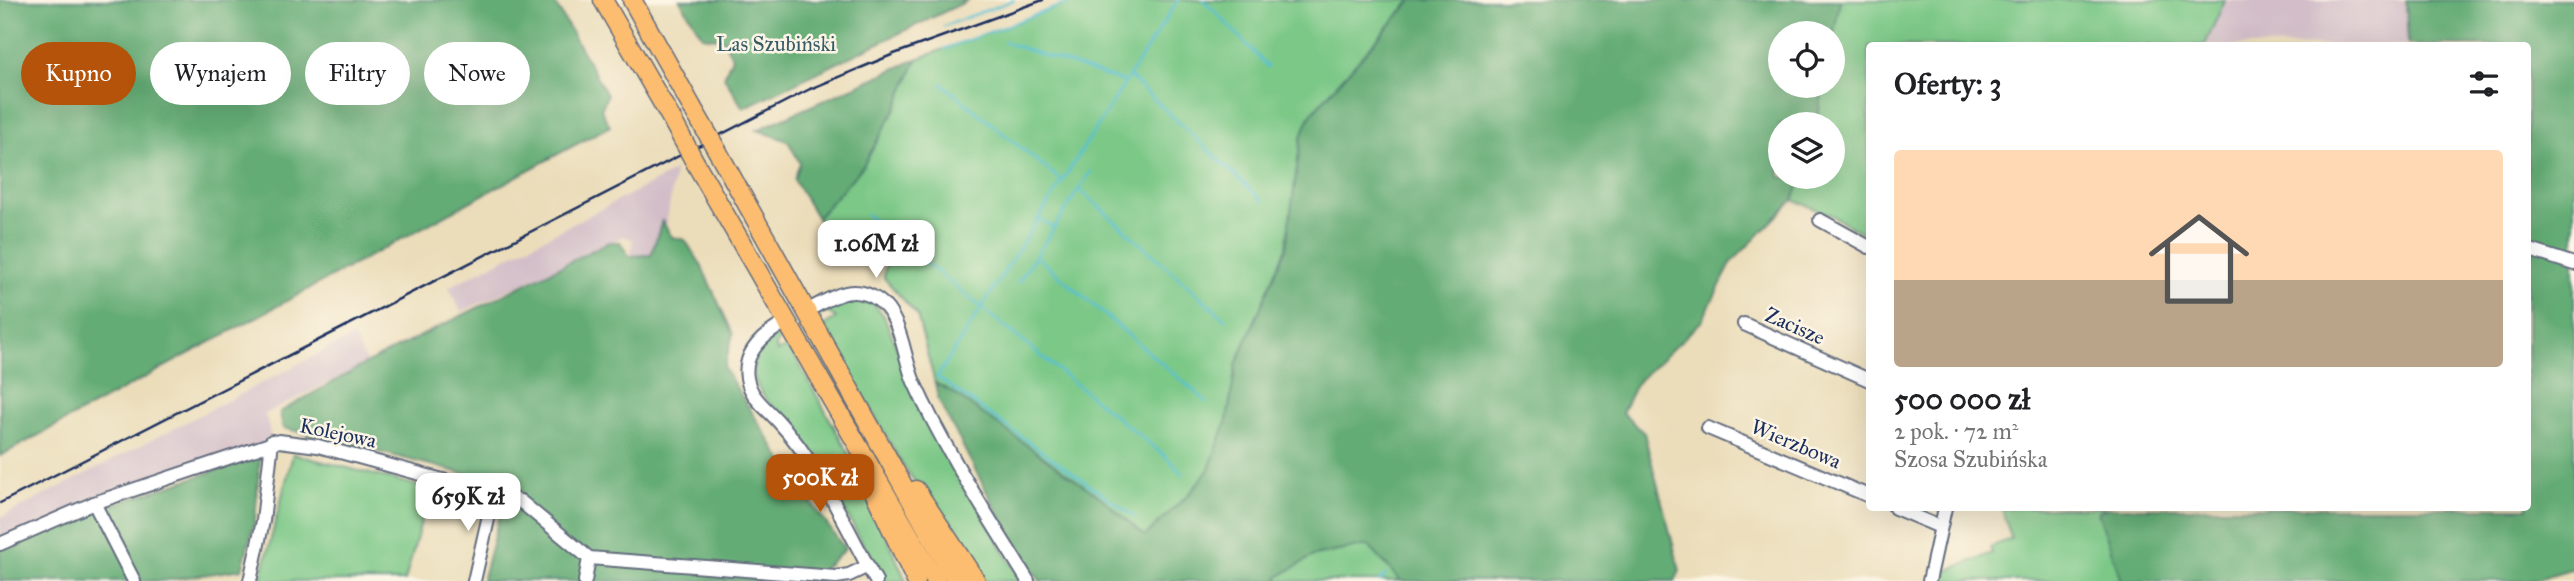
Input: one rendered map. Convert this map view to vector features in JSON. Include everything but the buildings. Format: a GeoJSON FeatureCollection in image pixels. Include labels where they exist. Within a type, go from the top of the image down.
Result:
{"type":"FeatureCollection","features":[{"type":"Feature","properties":{"kind":"highway"},"geometry":{"type":"LineString","coordinates":[[603,0],[936,581]]}},
{"type":"Feature","properties":{"kind":"highway"},"geometry":{"type":"LineString","coordinates":[[632,0],[956,581]]}},
{"type":"Feature","properties":{"kind":"highway"},"geometry":{"type":"LineString","coordinates":[[838,409],[916,581]]}},
{"type":"Feature","properties":{"kind":"highway"},"geometry":{"type":"LineString","coordinates":[[883,453],[913,485],[976,581]]}},
{"type":"Feature","properties":{"kind":"street"},"geometry":{"type":"LineString","coordinates":[[1820,220],[1866,245]]}},
{"type":"Feature","properties":{"kind":"street"},"geometry":{"type":"LineString","coordinates":[[2531,250],[2574,264]]}},
{"type":"Feature","properties":{"kind":"street"},"geometry":{"type":"LineString","coordinates":[[814,307],[835,295],[851,291],[868,295],[887,308],[895,322],[915,383],[977,498],[1028,581]]}},
{"type":"Feature","properties":{"kind":"street","name":"Zacisze"},"geometry":{"type":"LineString","coordinates":[[1744,324],[1866,379]]}},
{"type":"Feature","properties":{"kind":"street"},"geometry":{"type":"LineString","coordinates":[[778,327],[757,342],[746,369],[747,382],[757,400],[779,422],[807,459],[876,581]]}},
{"type":"Feature","properties":{"kind":"street","name":"Wierzbowa"},"geometry":{"type":"LineString","coordinates":[[1708,428],[1866,495]]}},
{"type":"Feature","properties":{"kind":"street"},"geometry":{"type":"LineString","coordinates":[[250,581],[263,521],[272,441]]}},
{"type":"Feature","properties":{"kind":"street","name":"Kolejowa"},"geometry":{"type":"LineString","coordinates":[[0,544],[94,503],[272,441],[318,446],[520,501],[589,558]]}},
{"type":"Feature","properties":{"kind":"street"},"geometry":{"type":"LineString","coordinates":[[474,581],[494,493]]}},
{"type":"Feature","properties":{"kind":"street"},"geometry":{"type":"LineString","coordinates":[[94,503],[134,581]]}},
{"type":"Feature","properties":{"kind":"street"},"geometry":{"type":"LineString","coordinates":[[1902,511],[1940,527]]}},
{"type":"Feature","properties":{"kind":"street"},"geometry":{"type":"LineString","coordinates":[[1929,581],[1944,511]]}},
{"type":"Feature","properties":{"kind":"street"},"geometry":{"type":"LineString","coordinates":[[585,581],[589,558],[836,577],[849,575],[868,566]]}},
{"type":"Feature","properties":{"kind":"shaded area"},"geometry":{"type":"Polygon","coordinates":[[[2225,0],[2403,0],[2410,10],[2410,42],[2206,42],[2225,0]]]}},
{"type":"Feature","properties":{"kind":"shaded area"},"geometry":{"type":"Polygon","coordinates":[[[675,171],[659,271],[628,274],[633,240],[624,236],[461,312],[449,287],[675,171]]]}},
{"type":"Feature","properties":{"kind":"shaded area"},"geometry":{"type":"Polygon","coordinates":[[[353,336],[367,363],[265,414],[272,441],[0,544],[0,518],[353,336]]]}},
{"type":"Feature","properties":{"kind":"green space"},"geometry":{"type":"Polygon","coordinates":[[[0,0],[553,0],[607,95],[601,110],[610,126],[0,456],[0,0]]]}},
{"type":"Feature","properties":{"kind":"green space","name":"Las Szubiński"},"geometry":{"type":"Polygon","coordinates":[[[680,0],[969,0],[743,108],[724,77],[732,57],[723,39],[702,36],[680,0]]]}},
{"type":"Feature","properties":{"kind":"green space"},"geometry":{"type":"Polygon","coordinates":[[[1076,0],[1412,0],[1311,114],[1286,248],[1236,365],[1227,420],[1209,469],[1191,492],[1145,536],[1102,499],[952,392],[935,383],[917,315],[884,278],[886,262],[880,255],[831,243],[817,218],[863,166],[897,106],[917,59],[1076,0]]]}},
{"type":"Feature","properties":{"kind":"green space"},"geometry":{"type":"Polygon","coordinates":[[[1412,0],[1840,0],[1836,21],[1768,21],[1768,98],[1821,98],[1819,112],[1768,112],[1768,189],[1797,189],[1793,200],[1732,262],[1702,321],[1637,382],[1622,413],[1644,433],[1680,571],[1675,581],[1401,581],[1368,545],[1313,556],[1278,577],[1278,581],[1040,581],[999,515],[939,401],[935,383],[952,392],[1103,499],[1145,536],[1191,492],[1209,469],[1227,420],[1236,365],[1286,248],[1301,137],[1311,114],[1412,0]]]}},
{"type":"Feature","properties":{"kind":"green space"},"geometry":{"type":"Polygon","coordinates":[[[1840,0],[2225,0],[2206,42],[1866,42],[1866,235],[1831,215],[1793,200],[1797,189],[1845,189],[1845,112],[1819,112],[1821,98],[1845,98],[1845,21],[1836,21],[1840,0]]]}},
{"type":"Feature","properties":{"kind":"green space"},"geometry":{"type":"Polygon","coordinates":[[[2406,0],[2574,0],[2574,568],[2531,581],[2122,581],[2098,512],[2100,511],[2531,511],[2531,42],[2408,42],[2406,0]]]}},
{"type":"Feature","properties":{"kind":"green space"},"geometry":{"type":"Polygon","coordinates":[[[917,59],[897,106],[863,166],[817,218],[794,180],[800,163],[788,141],[757,130],[917,59]]]}},
{"type":"Feature","properties":{"kind":"green space"},"geometry":{"type":"Polygon","coordinates":[[[662,221],[672,237],[685,240],[700,263],[733,334],[724,368],[794,479],[845,549],[824,568],[823,581],[482,581],[503,503],[490,480],[283,428],[280,412],[367,363],[609,242],[620,242],[629,256],[651,255],[662,221]]]}},
{"type":"Feature","properties":{"kind":"green space"},"geometry":{"type":"Polygon","coordinates":[[[847,298],[873,303],[884,316],[917,398],[1021,581],[984,581],[899,459],[824,325],[836,318],[829,313],[818,314],[816,311],[847,298]]]}},
{"type":"Feature","properties":{"kind":"green space"},"geometry":{"type":"Polygon","coordinates":[[[782,333],[776,345],[777,352],[789,346],[853,461],[906,581],[883,581],[807,446],[758,388],[754,371],[756,357],[769,341],[782,333]]]}},
{"type":"Feature","properties":{"kind":"green space"},"geometry":{"type":"Polygon","coordinates":[[[293,454],[430,489],[405,581],[260,581],[293,454]]]}},
{"type":"Feature","properties":{"kind":"green space"},"geometry":{"type":"Polygon","coordinates":[[[260,456],[255,520],[242,569],[162,581],[0,581],[0,547],[104,507],[260,456]]]}},
{"type":"Feature","properties":{"kind":"green space"},"geometry":{"type":"Polygon","coordinates":[[[2003,511],[2100,511],[2098,512],[2122,581],[1938,581],[1939,574],[1992,553],[1990,547],[2011,539],[2003,511]]]}},
{"type":"Feature","properties":{"kind":"green space"},"geometry":{"type":"Polygon","coordinates":[[[1368,545],[1401,581],[1278,581],[1278,577],[1313,556],[1368,545]]]}},
{"type":"Feature","properties":{"kind":"waterway"},"geometry":{"type":"LineString","coordinates":[[944,26],[1014,0]]}},
{"type":"Feature","properties":{"kind":"waterway"},"geometry":{"type":"LineString","coordinates":[[944,49],[1076,0]]}},
{"type":"Feature","properties":{"kind":"waterway"},"geometry":{"type":"LineString","coordinates":[[1135,517],[937,377],[1178,0]]}},
{"type":"Feature","properties":{"kind":"waterway"},"geometry":{"type":"LineString","coordinates":[[1204,0],[1268,67]]}},
{"type":"Feature","properties":{"kind":"waterway"},"geometry":{"type":"LineString","coordinates":[[1004,42],[1124,82]]}},
{"type":"Feature","properties":{"kind":"waterway"},"geometry":{"type":"LineString","coordinates":[[1130,77],[1263,201]]}},
{"type":"Feature","properties":{"kind":"waterway"},"geometry":{"type":"LineString","coordinates":[[941,83],[1063,182]]}},
{"type":"Feature","properties":{"kind":"waterway"},"geometry":{"type":"LineString","coordinates":[[1079,189],[1091,171]]}},
{"type":"Feature","properties":{"kind":"waterway"},"geometry":{"type":"LineString","coordinates":[[1040,219],[1054,228],[1079,189],[1225,319]]}},
{"type":"Feature","properties":{"kind":"waterway"},"geometry":{"type":"LineString","coordinates":[[867,215],[1166,457],[1183,474]]}},
{"type":"Feature","properties":{"kind":"waterway"},"geometry":{"type":"LineString","coordinates":[[1054,228],[1036,256],[1207,402]]}},
{"type":"Feature","properties":{"kind":"waterway"},"geometry":{"type":"LineString","coordinates":[[1018,283],[1035,256]]}},
{"type":"Feature","properties":{"kind":"waterway"},"geometry":{"type":"LineString","coordinates":[[1380,581],[1386,575]]}},
{"type":"Feature","properties":{"kind":"railway"},"geometry":{"type":"LineString","coordinates":[[0,503],[810,89],[894,54],[1043,0]]}}]}
